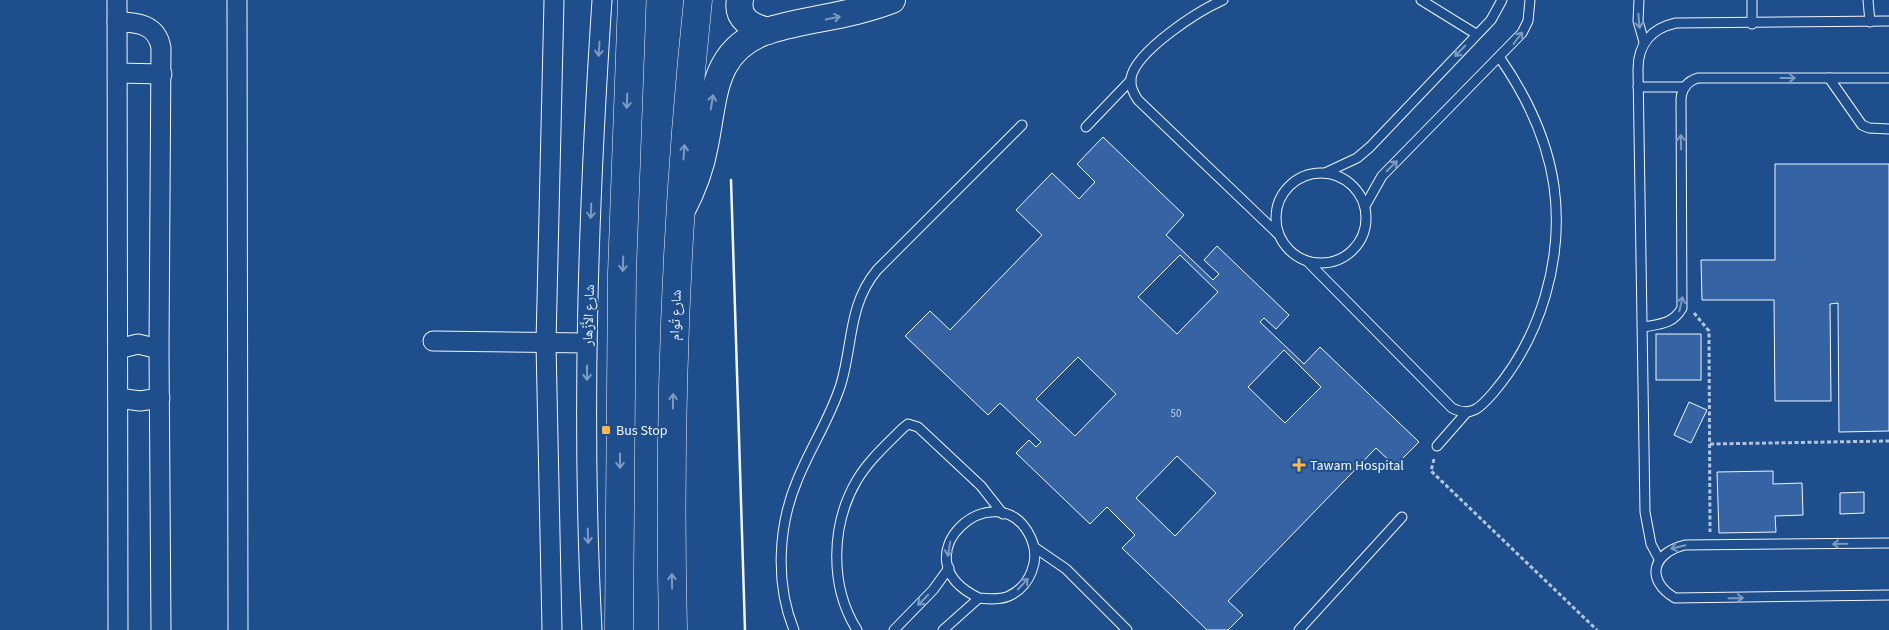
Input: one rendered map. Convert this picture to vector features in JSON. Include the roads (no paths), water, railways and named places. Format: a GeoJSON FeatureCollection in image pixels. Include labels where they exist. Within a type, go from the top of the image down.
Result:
{"type":"FeatureCollection","features":[{"type":"Feature","properties":{"kind":"main road"},"geometry":{"type":"LineString","coordinates":[[619,630],[622,273],[632,0]]}},
{"type":"Feature","properties":{"kind":"main road","name":"شارع تُوام"},"geometry":{"type":"LineString","coordinates":[[672,630],[672,451],[680,215],[698,0]]}},
{"type":"Feature","properties":{"kind":"street"},"geometry":{"type":"LineString","coordinates":[[117,0],[118,630]]}},
{"type":"Feature","properties":{"kind":"street"},"geometry":{"type":"LineString","coordinates":[[237,0],[238,630]]}},
{"type":"Feature","properties":{"kind":"street"},"geometry":{"type":"LineString","coordinates":[[552,630],[546,343],[554,0]]}},
{"type":"Feature","properties":{"kind":"street","name":"شارع الأَزْهار"},"geometry":{"type":"LineString","coordinates":[[592,630],[586,344],[596,88],[602,0]]}},
{"type":"Feature","properties":{"kind":"street"},"geometry":{"type":"LineString","coordinates":[[740,0],[740,12],[748,23],[768,31]]}},
{"type":"Feature","properties":{"kind":"street"},"geometry":{"type":"LineString","coordinates":[[680,215],[700,170],[713,94],[724,64],[740,45],[768,31],[850,14],[892,0]]}},
{"type":"Feature","properties":{"kind":"street"},"geometry":{"type":"LineString","coordinates":[[117,22],[142,24],[155,33],[161,48],[159,349],[161,630]]}},
{"type":"Feature","properties":{"kind":"street"},"geometry":{"type":"LineString","coordinates":[[118,74],[162,74]]}},
{"type":"Feature","properties":{"kind":"street"},"geometry":{"type":"LineString","coordinates":[[433,341],[586,344]]}},
{"type":"Feature","properties":{"kind":"street"},"geometry":{"type":"LineString","coordinates":[[118,349],[138,344],[159,349]]}},
{"type":"Feature","properties":{"kind":"street"},"geometry":{"type":"LineString","coordinates":[[118,398],[140,401],[160,398]]}},
{"type":"Feature","properties":{"kind":"lane"},"geometry":{"type":"LineString","coordinates":[[1086,127],[1131,80],[1140,61],[1162,39],[1187,20],[1223,0]]}},
{"type":"Feature","properties":{"kind":"lane"},"geometry":{"type":"LineString","coordinates":[[1421,0],[1476,34]]}},
{"type":"Feature","properties":{"kind":"lane"},"geometry":{"type":"LineString","coordinates":[[1278,234],[1275,219],[1277,204],[1284,191],[1303,177],[1325,173],[1356,158],[1370,147],[1491,20],[1502,0]]}},
{"type":"Feature","properties":{"kind":"lane"},"geometry":{"type":"LineString","coordinates":[[1365,206],[1382,176],[1500,58],[1522,33],[1528,21],[1530,0]]}},
{"type":"Feature","properties":{"kind":"lane"},"geometry":{"type":"LineString","coordinates":[[1639,0],[1638,22],[1644,42]]}},
{"type":"Feature","properties":{"kind":"lane"},"geometry":{"type":"LineString","coordinates":[[1752,0],[1752,24]]}},
{"type":"Feature","properties":{"kind":"lane"},"geometry":{"type":"LineString","coordinates":[[1868,0],[1870,22]]}},
{"type":"Feature","properties":{"kind":"lane"},"geometry":{"type":"LineString","coordinates":[[1659,559],[1651,544],[1646,512],[1638,87],[1638,60],[1644,42],[1658,29],[1676,24],[1889,21]]}},
{"type":"Feature","properties":{"kind":"lane"},"geometry":{"type":"LineString","coordinates":[[1437,446],[1466,413],[1479,408],[1500,384],[1520,355],[1536,324],[1547,291],[1554,257],[1556,222],[1554,187],[1547,152],[1536,119],[1520,88],[1500,58]]}},
{"type":"Feature","properties":{"kind":"lane"},"geometry":{"type":"LineString","coordinates":[[1644,327],[1670,322],[1677,317],[1682,308],[1681,99],[1684,87],[1688,82],[1698,78],[1889,78]]}},
{"type":"Feature","properties":{"kind":"lane"},"geometry":{"type":"LineString","coordinates":[[1829,78],[1862,125],[1869,128],[1889,130]]}},
{"type":"Feature","properties":{"kind":"lane"},"geometry":{"type":"LineString","coordinates":[[1131,80],[1132,91],[1138,100],[1278,234],[1285,246],[1295,256],[1308,262],[1324,264],[1339,260],[1353,251],[1362,238],[1366,222],[1365,206],[1359,194],[1350,184],[1338,177],[1325,173]]}},
{"type":"Feature","properties":{"kind":"lane"},"geometry":{"type":"LineString","coordinates":[[1638,87],[1684,87]]}},
{"type":"Feature","properties":{"kind":"lane"},"geometry":{"type":"LineString","coordinates":[[794,630],[786,603],[782,578],[784,529],[797,481],[826,422],[841,383],[860,294],[877,270],[1022,124]]}},
{"type":"Feature","properties":{"kind":"lane"},"geometry":{"type":"LineString","coordinates":[[1308,262],[1452,408],[1466,413]]}},
{"type":"Feature","properties":{"kind":"lane"},"geometry":{"type":"LineString","coordinates":[[857,630],[848,612],[837,568],[840,522],[857,480],[870,461],[908,424],[918,427],[980,486],[1003,514],[1020,523],[1026,530],[1034,547],[1066,569],[1127,630]]}},
{"type":"Feature","properties":{"kind":"lane"},"geometry":{"type":"LineString","coordinates":[[1003,514],[980,514],[960,525],[948,545],[949,568],[955,581],[966,592],[979,598],[994,600],[1008,596],[1021,588],[1032,569],[1034,547]]}},
{"type":"Feature","properties":{"kind":"lane"},"geometry":{"type":"LineString","coordinates":[[1299,630],[1402,517]]}},
{"type":"Feature","properties":{"kind":"lane"},"geometry":{"type":"LineString","coordinates":[[1889,543],[1685,545],[1670,548],[1659,559],[1656,571],[1658,582],[1665,592],[1676,598],[1889,595]]}},
{"type":"Feature","properties":{"kind":"lane"},"geometry":{"type":"LineString","coordinates":[[894,630],[932,590],[949,568]]}},
{"type":"Feature","properties":{"kind":"lane"},"geometry":{"type":"LineString","coordinates":[[943,630],[979,598]]}},
{"type":"Feature","properties":{"kind":"place","name":"Bus Stop"},"geometry":{"type":"Point","coordinates":[606,430]}},
{"type":"Feature","properties":{"kind":"place","name":"Tawam Hospital"},"geometry":{"type":"Point","coordinates":[1299,465]}}]}
